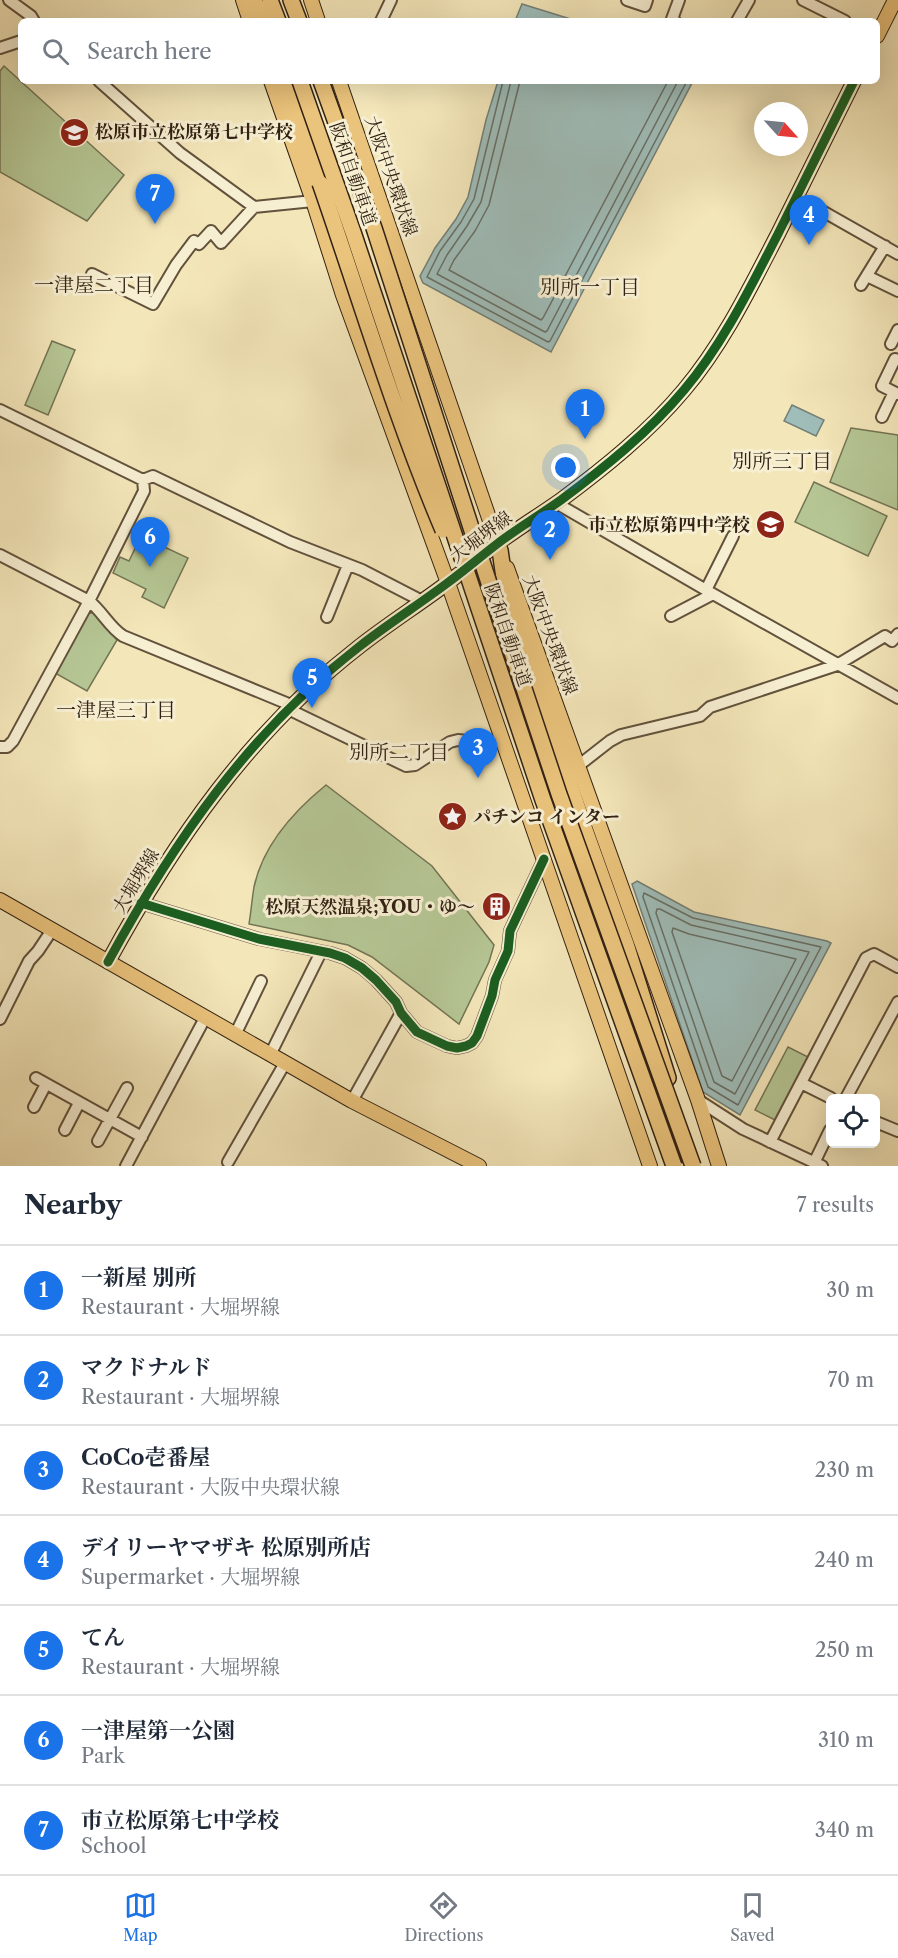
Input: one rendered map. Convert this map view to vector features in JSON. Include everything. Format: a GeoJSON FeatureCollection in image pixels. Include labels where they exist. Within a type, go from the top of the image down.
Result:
{"type":"FeatureCollection","features":[{"type":"Feature","properties":{"kind":"highway"},"geometry":{"type":"LineString","coordinates":[[254,0],[261,18]]}},
{"type":"Feature","properties":{"kind":"highway"},"geometry":{"type":"LineString","coordinates":[[270,0],[277,18]]}},
{"type":"Feature","properties":{"kind":"highway"},"geometry":{"type":"LineString","coordinates":[[291,0],[298,18]]}},
{"type":"Feature","properties":{"kind":"highway"},"geometry":{"type":"LineString","coordinates":[[285,84],[425,488],[454,557],[476,600]]}},
{"type":"Feature","properties":{"kind":"highway","name":"阪和自動車道"},"geometry":{"type":"LineString","coordinates":[[301,84],[354,235],[550,822],[674,1166]]}},
{"type":"Feature","properties":{"kind":"highway","name":"阪和自動車道"},"geometry":{"type":"LineString","coordinates":[[322,84],[374,228],[559,794],[691,1160]]}},
{"type":"Feature","properties":{"kind":"highway"},"geometry":{"type":"LineString","coordinates":[[499,546],[506,592],[584,827],[626,944],[677,1106],[691,1160]]}},
{"type":"Feature","properties":{"kind":"main road"},"geometry":{"type":"LineString","coordinates":[[243,0],[249,18]]}},
{"type":"Feature","properties":{"kind":"main road"},"geometry":{"type":"LineString","coordinates":[[311,0],[317,18]]}},
{"type":"Feature","properties":{"kind":"main road"},"geometry":{"type":"LineString","coordinates":[[880,30],[895,0]]}},
{"type":"Feature","properties":{"kind":"main road"},"geometry":{"type":"LineString","coordinates":[[272,84],[343,295],[448,583],[650,1166]]}},
{"type":"Feature","properties":{"kind":"main road","name":"大阪中央環状線"},"geometry":{"type":"LineString","coordinates":[[342,84],[499,546],[698,1100],[719,1166]]}},
{"type":"Feature","properties":{"kind":"main road","name":"大堀堺線"},"geometry":{"type":"LineString","coordinates":[[108,962],[175,847],[247,753],[289,707],[359,647],[499,546],[614,457],[655,421],[683,391],[711,355],[739,309],[853,84]]}},
{"type":"Feature","properties":{"kind":"main road"},"geometry":{"type":"LineString","coordinates":[[0,900],[352,1101],[479,1166]]}},
{"type":"Feature","properties":{"kind":"street"},"geometry":{"type":"LineString","coordinates":[[9,0],[32,18]]}},
{"type":"Feature","properties":{"kind":"street"},"geometry":{"type":"LineString","coordinates":[[382,18],[391,0]]}},
{"type":"Feature","properties":{"kind":"street"},"geometry":{"type":"LineString","coordinates":[[627,0],[645,6],[647,0]]}},
{"type":"Feature","properties":{"kind":"street"},"geometry":{"type":"LineString","coordinates":[[672,18],[679,0]]}},
{"type":"Feature","properties":{"kind":"street"},"geometry":{"type":"LineString","coordinates":[[739,18],[749,0]]}},
{"type":"Feature","properties":{"kind":"street"},"geometry":{"type":"LineString","coordinates":[[803,0],[816,3],[840,18]]}},
{"type":"Feature","properties":{"kind":"street"},"geometry":{"type":"LineString","coordinates":[[0,48],[18,42]]}},
{"type":"Feature","properties":{"kind":"street"},"geometry":{"type":"LineString","coordinates":[[102,84],[180,153],[254,207]]}},
{"type":"Feature","properties":{"kind":"street"},"geometry":{"type":"LineString","coordinates":[[92,274],[153,304],[176,265],[194,241],[199,244],[211,231],[221,243],[254,207],[313,201]]}},
{"type":"Feature","properties":{"kind":"street"},"geometry":{"type":"LineString","coordinates":[[794,201],[817,208],[898,254]]}},
{"type":"Feature","properties":{"kind":"street"},"geometry":{"type":"LineString","coordinates":[[885,246],[864,281],[898,291]]}},
{"type":"Feature","properties":{"kind":"street"},"geometry":{"type":"LineString","coordinates":[[891,344],[898,330]]}},
{"type":"Feature","properties":{"kind":"street"},"geometry":{"type":"LineString","coordinates":[[882,417],[896,393],[882,386],[895,359],[898,360]]}},
{"type":"Feature","properties":{"kind":"street"},"geometry":{"type":"LineString","coordinates":[[0,410],[143,480],[153,476],[290,542],[348,565],[422,601]]}},
{"type":"Feature","properties":{"kind":"street"},"geometry":{"type":"LineString","coordinates":[[0,747],[7,747],[13,741],[89,601],[144,491],[143,480]]}},
{"type":"Feature","properties":{"kind":"street"},"geometry":{"type":"LineString","coordinates":[[556,503],[898,698]]}},
{"type":"Feature","properties":{"kind":"street"},"geometry":{"type":"LineString","coordinates":[[670,616],[709,592],[733,536]]}},
{"type":"Feature","properties":{"kind":"street"},"geometry":{"type":"LineString","coordinates":[[0,555],[89,601],[113,629],[123,636],[289,707],[406,766],[415,765],[450,742],[458,740],[488,743],[503,740]]}},
{"type":"Feature","properties":{"kind":"street"},"geometry":{"type":"LineString","coordinates":[[327,617],[348,565]]}},
{"type":"Feature","properties":{"kind":"street"},"geometry":{"type":"LineString","coordinates":[[578,766],[621,735],[700,716],[710,707],[837,665],[885,636],[896,640]]}},
{"type":"Feature","properties":{"kind":"street"},"geometry":{"type":"LineString","coordinates":[[141,903],[259,939],[345,958],[362,968],[396,1002],[401,1013],[417,1032],[447,1046],[457,1048],[472,1043],[477,1036],[492,996],[495,980],[508,951],[510,931],[544,859]]}},
{"type":"Feature","properties":{"kind":"street"},"geometry":{"type":"LineString","coordinates":[[0,1019],[29,961],[52,930]]}},
{"type":"Feature","properties":{"kind":"street"},"geometry":{"type":"LineString","coordinates":[[270,1054],[321,951]]}},
{"type":"Feature","properties":{"kind":"street"},"geometry":{"type":"LineString","coordinates":[[770,1143],[866,958],[873,954],[898,967]]}},
{"type":"Feature","properties":{"kind":"street"},"geometry":{"type":"LineString","coordinates":[[235,1035],[261,981]]}},
{"type":"Feature","properties":{"kind":"street"},"geometry":{"type":"LineString","coordinates":[[848,1094],[898,1002]]}},
{"type":"Feature","properties":{"kind":"street"},"geometry":{"type":"LineString","coordinates":[[352,1101],[401,1013]]}},
{"type":"Feature","properties":{"kind":"street"},"geometry":{"type":"LineString","coordinates":[[126,1166],[205,1018]]}},
{"type":"Feature","properties":{"kind":"street"},"geometry":{"type":"LineString","coordinates":[[228,1162],[285,1063]]}},
{"type":"Feature","properties":{"kind":"street"},"geometry":{"type":"LineString","coordinates":[[34,1107],[41,1081],[142,1137]]}},
{"type":"Feature","properties":{"kind":"street"},"geometry":{"type":"LineString","coordinates":[[801,1083],[826,1096]]}},
{"type":"Feature","properties":{"kind":"street"},"geometry":{"type":"LineString","coordinates":[[98,1141],[127,1088]]}},
{"type":"Feature","properties":{"kind":"street"},"geometry":{"type":"LineString","coordinates":[[698,1100],[742,1129],[818,1165],[826,1143]]}},
{"type":"Feature","properties":{"kind":"street"},"geometry":{"type":"LineString","coordinates":[[65,1130],[80,1103]]}},
{"type":"Feature","properties":{"kind":"street"},"geometry":{"type":"LineString","coordinates":[[880,1124],[898,1131]]}},
{"type":"Feature","properties":{"kind":"green space"},"geometry":{"type":"Polygon","coordinates":[[[4,66],[18,79],[18,84],[24,84],[124,175],[87,221],[0,172],[0,71],[4,66]]]}},
{"type":"Feature","properties":{"kind":"green space"},"geometry":{"type":"Polygon","coordinates":[[[52,341],[75,350],[48,415],[25,405],[52,341]]]}},
{"type":"Feature","properties":{"kind":"green space"},"geometry":{"type":"Polygon","coordinates":[[[851,428],[898,435],[898,510],[830,482],[851,428]]]}},
{"type":"Feature","properties":{"kind":"green space"},"geometry":{"type":"Polygon","coordinates":[[[814,482],[887,516],[868,556],[795,522],[814,482]]]}},
{"type":"Feature","properties":{"kind":"green space"},"geometry":{"type":"Polygon","coordinates":[[[141,536],[188,558],[164,608],[142,597],[146,589],[113,573],[120,557],[129,561],[141,536]]]}},
{"type":"Feature","properties":{"kind":"green space"},"geometry":{"type":"Polygon","coordinates":[[[95,612],[117,640],[87,691],[55,673],[86,614],[95,612]]]}},
{"type":"Feature","properties":{"kind":"green space"},"geometry":{"type":"Polygon","coordinates":[[[326,785],[432,866],[494,945],[489,962],[459,1024],[372,957],[348,945],[249,924],[258,871],[272,843],[292,817],[326,785]]]}},
{"type":"Feature","properties":{"kind":"green space"},"geometry":{"type":"Polygon","coordinates":[[[788,1047],[810,1058],[777,1121],[755,1110],[788,1047]]]}},
{"type":"Feature","properties":{"kind":"water"},"geometry":{"type":"Polygon","coordinates":[[[522,4],[567,18],[516,18],[522,4]]]}},
{"type":"Feature","properties":{"kind":"water"},"geometry":{"type":"Polygon","coordinates":[[[497,84],[691,84],[551,352],[423,283],[420,276],[468,197],[497,84]]]}},
{"type":"Feature","properties":{"kind":"water"},"geometry":{"type":"Polygon","coordinates":[[[792,405],[824,420],[816,436],[784,421],[792,405]]]}},
{"type":"Feature","properties":{"kind":"water"},"geometry":{"type":"Polygon","coordinates":[[[637,881],[694,912],[831,943],[740,1115],[703,1092],[632,884],[637,881]]]}},
{"type":"Feature","properties":{"kind":"cycle path"},"geometry":{"type":"LineString","coordinates":[[108,962],[133,917],[188,831],[249,751],[284,714],[320,679],[360,646],[610,462],[641,435],[684,390],[711,354],[746,295],[853,84]]}},
{"type":"Feature","properties":{"kind":"cycle path"},"geometry":{"type":"LineString","coordinates":[[141,903],[259,939],[345,958],[376,980],[396,1002],[401,1013],[417,1032],[447,1046],[457,1048],[472,1043],[477,1036],[492,996],[495,980],[508,951],[510,931],[544,859]]}},
{"type":"Feature","properties":{"kind":"place","name":"松原市立松原第七中学校"},"geometry":{"type":"Point","coordinates":[74,132]}},
{"type":"Feature","properties":{"kind":"place","name":"市立松原第七中学校"},"geometry":{"type":"Point","coordinates":[155,224]}},
{"type":"Feature","properties":{"kind":"place","name":"デイリーヤマザキ 松原別所店"},"geometry":{"type":"Point","coordinates":[809,245]}},
{"type":"Feature","properties":{"kind":"place","name":"一新屋 別所"},"geometry":{"type":"Point","coordinates":[585,439]}},
{"type":"Feature","properties":{"kind":"place","name":"市立松原第四中学校"},"geometry":{"type":"Point","coordinates":[771,525]}},
{"type":"Feature","properties":{"kind":"place","name":"マクドナルド"},"geometry":{"type":"Point","coordinates":[550,560]}},
{"type":"Feature","properties":{"kind":"place","name":"一津屋第一公園"},"geometry":{"type":"Point","coordinates":[150,567]}},
{"type":"Feature","properties":{"kind":"place","name":"てん"},"geometry":{"type":"Point","coordinates":[312,708]}},
{"type":"Feature","properties":{"kind":"place","name":"CoCo壱番屋"},"geometry":{"type":"Point","coordinates":[478,778]}},
{"type":"Feature","properties":{"kind":"place","name":"パチンコ インター"},"geometry":{"type":"Point","coordinates":[452,817]}},
{"type":"Feature","properties":{"kind":"place","name":"松原天然温泉;YOU・ゆ〜"},"geometry":{"type":"Point","coordinates":[496,907]}},
{"type":"Feature","properties":{"kind":"district","name":"一津屋二丁目"},"geometry":{"type":"Point","coordinates":[94,285]}},
{"type":"Feature","properties":{"kind":"district","name":"別所一丁目"},"geometry":{"type":"Point","coordinates":[590,287]}},
{"type":"Feature","properties":{"kind":"district","name":"別所三丁目"},"geometry":{"type":"Point","coordinates":[782,461]}},
{"type":"Feature","properties":{"kind":"district","name":"一津屋三丁目"},"geometry":{"type":"Point","coordinates":[116,710]}},
{"type":"Feature","properties":{"kind":"district","name":"別所二丁目"},"geometry":{"type":"Point","coordinates":[399,752]}}]}
